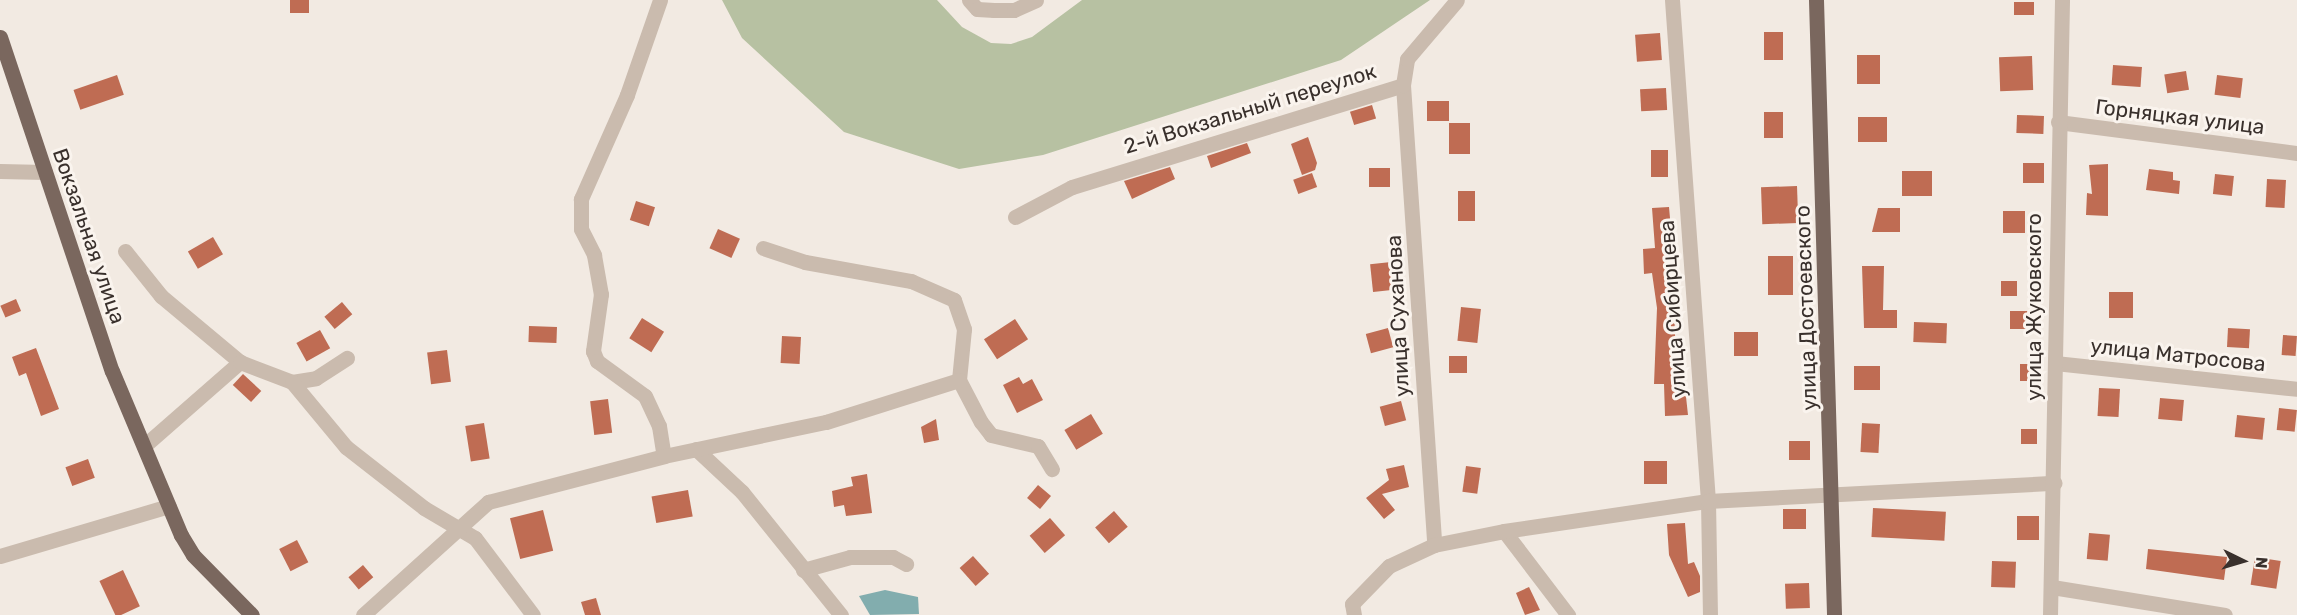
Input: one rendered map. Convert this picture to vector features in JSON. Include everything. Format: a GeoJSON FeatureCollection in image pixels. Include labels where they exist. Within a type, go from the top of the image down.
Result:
{"type":"FeatureCollection","features":[{"type":"Feature","properties":{"kind":"main road","name":"улица Достоевского"},"geometry":{"type":"LineString","coordinates":[[1816,0],[1834,497],[1834,615]]}},
{"type":"Feature","properties":{"kind":"main road","name":"Вокзальная улица"},"geometry":{"type":"LineString","coordinates":[[0,37],[45,172],[144,446],[169,506],[193,555],[252,615]]}},
{"type":"Feature","properties":{"kind":"street"},"geometry":{"type":"LineString","coordinates":[[660,0],[627,95],[581,199],[581,229],[594,255],[602,294],[593,351],[597,361],[645,396],[659,426],[664,456]]}},
{"type":"Feature","properties":{"kind":"street"},"geometry":{"type":"LineString","coordinates":[[969,0],[977,9],[994,10],[1014,10],[1036,0]]}},
{"type":"Feature","properties":{"kind":"street","name":"2-й Вокзальный переулок"},"geometry":{"type":"LineString","coordinates":[[1015,217],[1072,187],[1403,84],[1407,59],[1457,0]]}},
{"type":"Feature","properties":{"kind":"street","name":"улица Сибирцева"},"geometry":{"type":"LineString","coordinates":[[1672,0],[1708,501],[1710,615]]}},
{"type":"Feature","properties":{"kind":"street","name":"улица Жуковского"},"geometry":{"type":"LineString","coordinates":[[2050,615],[2055,483],[2058,122],[2062,0]]}},
{"type":"Feature","properties":{"kind":"street","name":"улица Суханова"},"geometry":{"type":"LineString","coordinates":[[1403,84],[1434,545]]}},
{"type":"Feature","properties":{"kind":"street","name":"Горняцкая улица"},"geometry":{"type":"LineString","coordinates":[[2058,122],[2297,153]]}},
{"type":"Feature","properties":{"kind":"street"},"geometry":{"type":"LineString","coordinates":[[0,171],[45,172]]}},
{"type":"Feature","properties":{"kind":"street"},"geometry":{"type":"LineString","coordinates":[[763,248],[938,289],[954,300],[964,329],[959,380],[991,435],[1038,446],[1052,469]]}},
{"type":"Feature","properties":{"kind":"street"},"geometry":{"type":"LineString","coordinates":[[125,251],[161,296],[240,362],[292,382],[346,447],[456,529],[475,538],[533,615]]}},
{"type":"Feature","properties":{"kind":"street"},"geometry":{"type":"LineString","coordinates":[[292,382],[316,378],[347,358]]}},
{"type":"Feature","properties":{"kind":"street"},"geometry":{"type":"LineString","coordinates":[[144,446],[240,362]]}},
{"type":"Feature","properties":{"kind":"street","name":"улица Матросова"},"geometry":{"type":"LineString","coordinates":[[2055,363],[2297,389]]}},
{"type":"Feature","properties":{"kind":"street"},"geometry":{"type":"LineString","coordinates":[[363,615],[474,510],[509,494],[664,456],[826,422],[959,380]]}},
{"type":"Feature","properties":{"kind":"street"},"geometry":{"type":"LineString","coordinates":[[696,449],[742,492],[841,615]]}},
{"type":"Feature","properties":{"kind":"street"},"geometry":{"type":"LineString","coordinates":[[1354,615],[1352,604],[1365,586],[1389,566],[1434,545],[1504,531],[1708,501],[1834,497],[2055,483]]}},
{"type":"Feature","properties":{"kind":"street"},"geometry":{"type":"LineString","coordinates":[[0,556],[169,506]]}},
{"type":"Feature","properties":{"kind":"street"},"geometry":{"type":"LineString","coordinates":[[1504,531],[1568,615]]}},
{"type":"Feature","properties":{"kind":"street"},"geometry":{"type":"LineString","coordinates":[[804,570],[850,557],[893,557],[906,564]]}},
{"type":"Feature","properties":{"kind":"street"},"geometry":{"type":"LineString","coordinates":[[2052,587],[2225,615]]}},
{"type":"Feature","properties":{"kind":"green space"},"geometry":{"type":"Polygon","coordinates":[[[722,0],[937,0],[962,27],[991,43],[1011,44],[1032,37],[1082,0],[1430,0],[1341,60],[1043,155],[959,169],[844,132],[742,38],[722,0]]]}},
{"type":"Feature","properties":{"kind":"water"},"geometry":{"type":"Polygon","coordinates":[[[885,590],[918,597],[919,614],[870,615],[859,596],[885,590]]]}},
{"type":"Feature","properties":{"kind":"building"},"geometry":{"type":"Polygon","coordinates":[[[290,0],[309,0],[309,13],[290,13],[290,0]]]}},
{"type":"Feature","properties":{"kind":"building"},"geometry":{"type":"Polygon","coordinates":[[[2014,2],[2034,2],[2034,15],[2014,15],[2014,2]]]}},
{"type":"Feature","properties":{"kind":"building"},"geometry":{"type":"Polygon","coordinates":[[[1764,32],[1783,32],[1783,60],[1764,60],[1764,32]]]}},
{"type":"Feature","properties":{"kind":"building"},"geometry":{"type":"Polygon","coordinates":[[[1660,33],[1662,60],[1637,62],[1635,35],[1660,33]]]}},
{"type":"Feature","properties":{"kind":"building"},"geometry":{"type":"Polygon","coordinates":[[[1857,55],[1880,55],[1880,84],[1857,84],[1857,55]]]}},
{"type":"Feature","properties":{"kind":"building"},"geometry":{"type":"Polygon","coordinates":[[[2032,56],[2033,90],[2000,91],[1999,57],[2032,56]]]}},
{"type":"Feature","properties":{"kind":"building"},"geometry":{"type":"Polygon","coordinates":[[[2113,65],[2142,67],[2141,87],[2112,85],[2113,65]]]}},
{"type":"Feature","properties":{"kind":"building"},"geometry":{"type":"Polygon","coordinates":[[[2186,71],[2189,90],[2167,93],[2164,74],[2186,71]]]}},
{"type":"Feature","properties":{"kind":"building"},"geometry":{"type":"Polygon","coordinates":[[[117,75],[124,95],[80,110],[74,90],[117,75]]]}},
{"type":"Feature","properties":{"kind":"building"},"geometry":{"type":"Polygon","coordinates":[[[2217,75],[2243,78],[2240,98],[2215,95],[2217,75]]]}},
{"type":"Feature","properties":{"kind":"building"},"geometry":{"type":"Polygon","coordinates":[[[1666,88],[1667,110],[1641,111],[1640,89],[1666,88]]]}},
{"type":"Feature","properties":{"kind":"building"},"geometry":{"type":"Polygon","coordinates":[[[1427,101],[1449,101],[1449,121],[1427,121],[1427,101]]]}},
{"type":"Feature","properties":{"kind":"building"},"geometry":{"type":"Polygon","coordinates":[[[1372,105],[1376,118],[1354,125],[1350,112],[1372,105]]]}},
{"type":"Feature","properties":{"kind":"building"},"geometry":{"type":"Polygon","coordinates":[[[1764,112],[1783,112],[1783,138],[1764,138],[1764,112]]]}},
{"type":"Feature","properties":{"kind":"building"},"geometry":{"type":"Polygon","coordinates":[[[2017,115],[2044,116],[2043,134],[2016,133],[2017,115]]]}},
{"type":"Feature","properties":{"kind":"building"},"geometry":{"type":"Polygon","coordinates":[[[1858,117],[1887,117],[1887,142],[1858,142],[1858,117]]]}},
{"type":"Feature","properties":{"kind":"building"},"geometry":{"type":"Polygon","coordinates":[[[1449,123],[1470,123],[1470,154],[1449,154],[1449,123]]]}},
{"type":"Feature","properties":{"kind":"building"},"geometry":{"type":"Polygon","coordinates":[[[1308,137],[1317,163],[1315,170],[1302,175],[1291,144],[1308,137]]]}},
{"type":"Feature","properties":{"kind":"building"},"geometry":{"type":"Polygon","coordinates":[[[1247,143],[1251,153],[1211,168],[1207,156],[1247,143]]]}},
{"type":"Feature","properties":{"kind":"building"},"geometry":{"type":"Polygon","coordinates":[[[1651,150],[1668,150],[1668,177],[1651,177],[1651,150]]]}},
{"type":"Feature","properties":{"kind":"building"},"geometry":{"type":"Polygon","coordinates":[[[2023,163],[2044,163],[2044,183],[2023,183],[2023,163]]]}},
{"type":"Feature","properties":{"kind":"building"},"geometry":{"type":"Polygon","coordinates":[[[2108,164],[2108,216],[2086,215],[2087,193],[2092,194],[2089,165],[2108,164]]]}},
{"type":"Feature","properties":{"kind":"building"},"geometry":{"type":"Polygon","coordinates":[[[1170,167],[1175,179],[1132,199],[1124,181],[1170,167]]]}},
{"type":"Feature","properties":{"kind":"building"},"geometry":{"type":"Polygon","coordinates":[[[1369,168],[1390,168],[1390,187],[1369,187],[1369,168]]]}},
{"type":"Feature","properties":{"kind":"building"},"geometry":{"type":"Polygon","coordinates":[[[2149,169],[2173,172],[2173,180],[2180,181],[2179,194],[2146,190],[2149,169]]]}},
{"type":"Feature","properties":{"kind":"building"},"geometry":{"type":"Polygon","coordinates":[[[1902,171],[1932,171],[1932,196],[1902,196],[1902,171]]]}},
{"type":"Feature","properties":{"kind":"building"},"geometry":{"type":"Polygon","coordinates":[[[1312,173],[1317,187],[1298,194],[1293,180],[1312,173]]]}},
{"type":"Feature","properties":{"kind":"building"},"geometry":{"type":"Polygon","coordinates":[[[2215,174],[2234,176],[2232,196],[2213,194],[2215,174]]]}},
{"type":"Feature","properties":{"kind":"building"},"geometry":{"type":"Polygon","coordinates":[[[2267,179],[2286,180],[2285,208],[2266,207],[2267,179]]]}},
{"type":"Feature","properties":{"kind":"building"},"geometry":{"type":"Polygon","coordinates":[[[1797,186],[1798,223],[1762,224],[1761,187],[1797,186]]]}},
{"type":"Feature","properties":{"kind":"building"},"geometry":{"type":"Polygon","coordinates":[[[1458,191],[1475,191],[1475,221],[1458,221],[1458,191]]]}},
{"type":"Feature","properties":{"kind":"building"},"geometry":{"type":"Polygon","coordinates":[[[636,201],[655,207],[649,226],[630,220],[636,201]]]}},
{"type":"Feature","properties":{"kind":"building"},"geometry":{"type":"Polygon","coordinates":[[[1669,207],[1678,307],[1674,308],[1676,360],[1682,360],[1688,415],[1665,416],[1664,384],[1654,384],[1657,308],[1652,273],[1644,274],[1643,249],[1655,248],[1652,208],[1669,207]]]}},
{"type":"Feature","properties":{"kind":"building"},"geometry":{"type":"Polygon","coordinates":[[[1878,208],[1900,208],[1900,232],[1872,232],[1878,208]]]}},
{"type":"Feature","properties":{"kind":"building"},"geometry":{"type":"Polygon","coordinates":[[[2003,211],[2025,211],[2025,233],[2003,233],[2003,211]]]}},
{"type":"Feature","properties":{"kind":"building"},"geometry":{"type":"Polygon","coordinates":[[[718,229],[740,239],[731,258],[709,248],[718,229]]]}},
{"type":"Feature","properties":{"kind":"building"},"geometry":{"type":"Polygon","coordinates":[[[213,237],[223,254],[198,269],[188,252],[213,237]]]}},
{"type":"Feature","properties":{"kind":"building"},"geometry":{"type":"Polygon","coordinates":[[[1768,256],[1793,256],[1793,295],[1768,295],[1768,256]]]}},
{"type":"Feature","properties":{"kind":"building"},"geometry":{"type":"Polygon","coordinates":[[[1391,262],[1394,290],[1373,292],[1370,264],[1391,262]]]}},
{"type":"Feature","properties":{"kind":"building"},"geometry":{"type":"Polygon","coordinates":[[[1862,266],[1884,266],[1883,310],[1897,310],[1897,328],[1864,328],[1862,266]]]}},
{"type":"Feature","properties":{"kind":"building"},"geometry":{"type":"Polygon","coordinates":[[[2001,281],[2017,281],[2017,296],[2001,296],[2001,281]]]}},
{"type":"Feature","properties":{"kind":"building"},"geometry":{"type":"Polygon","coordinates":[[[2109,292],[2133,292],[2133,318],[2109,318],[2109,292]]]}},
{"type":"Feature","properties":{"kind":"building"},"geometry":{"type":"Polygon","coordinates":[[[16,299],[21,311],[5,318],[0,306],[16,299]]]}},
{"type":"Feature","properties":{"kind":"building"},"geometry":{"type":"Polygon","coordinates":[[[342,302],[352,314],[335,329],[324,317],[342,302]]]}},
{"type":"Feature","properties":{"kind":"building"},"geometry":{"type":"Polygon","coordinates":[[[1461,307],[1481,309],[1477,343],[1457,341],[1461,307]]]}},
{"type":"Feature","properties":{"kind":"building"},"geometry":{"type":"Polygon","coordinates":[[[2010,311],[2033,311],[2033,329],[2010,329],[2010,311]]]}},
{"type":"Feature","properties":{"kind":"building"},"geometry":{"type":"Polygon","coordinates":[[[642,318],[664,332],[651,352],[629,338],[642,318]]]}},
{"type":"Feature","properties":{"kind":"building"},"geometry":{"type":"Polygon","coordinates":[[[1015,319],[1028,339],[997,359],[984,339],[1015,319]]]}},
{"type":"Feature","properties":{"kind":"building"},"geometry":{"type":"Polygon","coordinates":[[[1914,322],[1947,323],[1946,343],[1913,342],[1914,322]]]}},
{"type":"Feature","properties":{"kind":"building"},"geometry":{"type":"Polygon","coordinates":[[[529,326],[557,327],[556,343],[528,342],[529,326]]]}},
{"type":"Feature","properties":{"kind":"building"},"geometry":{"type":"Polygon","coordinates":[[[1388,328],[1393,347],[1371,353],[1366,334],[1388,328]]]}},
{"type":"Feature","properties":{"kind":"building"},"geometry":{"type":"Polygon","coordinates":[[[2228,328],[2250,329],[2249,348],[2227,347],[2228,328]]]}},
{"type":"Feature","properties":{"kind":"building"},"geometry":{"type":"Polygon","coordinates":[[[320,330],[330,348],[307,361],[296,343],[320,330]]]}},
{"type":"Feature","properties":{"kind":"building"},"geometry":{"type":"Polygon","coordinates":[[[1734,332],[1758,332],[1758,356],[1734,356],[1734,332]]]}},
{"type":"Feature","properties":{"kind":"building"},"geometry":{"type":"Polygon","coordinates":[[[2283,335],[2297,336],[2296,356],[2282,355],[2283,335]]]}},
{"type":"Feature","properties":{"kind":"building"},"geometry":{"type":"Polygon","coordinates":[[[782,336],[801,337],[800,364],[781,363],[782,336]]]}},
{"type":"Feature","properties":{"kind":"building"},"geometry":{"type":"Polygon","coordinates":[[[36,348],[59,409],[41,416],[26,373],[19,376],[12,357],[36,348]]]}},
{"type":"Feature","properties":{"kind":"building"},"geometry":{"type":"Polygon","coordinates":[[[447,350],[451,382],[431,384],[427,352],[447,350]]]}},
{"type":"Feature","properties":{"kind":"building"},"geometry":{"type":"Polygon","coordinates":[[[1449,356],[1467,356],[1467,373],[1449,373],[1449,356]]]}},
{"type":"Feature","properties":{"kind":"building"},"geometry":{"type":"Polygon","coordinates":[[[2020,364],[2040,364],[2040,381],[2020,381],[2020,364]]]}},
{"type":"Feature","properties":{"kind":"building"},"geometry":{"type":"Polygon","coordinates":[[[1854,366],[1880,366],[1880,390],[1854,390],[1854,366]]]}},
{"type":"Feature","properties":{"kind":"building"},"geometry":{"type":"Polygon","coordinates":[[[243,374],[261,391],[251,402],[233,385],[243,374]]]}},
{"type":"Feature","properties":{"kind":"building"},"geometry":{"type":"Polygon","coordinates":[[[1019,377],[1023,384],[1032,379],[1043,400],[1017,413],[1003,385],[1019,377]]]}},
{"type":"Feature","properties":{"kind":"building"},"geometry":{"type":"Polygon","coordinates":[[[2099,388],[2120,389],[2119,417],[2098,416],[2099,388]]]}},
{"type":"Feature","properties":{"kind":"building"},"geometry":{"type":"Polygon","coordinates":[[[2160,398],[2184,400],[2182,421],[2158,419],[2160,398]]]}},
{"type":"Feature","properties":{"kind":"building"},"geometry":{"type":"Polygon","coordinates":[[[608,399],[612,433],[594,435],[590,401],[608,399]]]}},
{"type":"Feature","properties":{"kind":"building"},"geometry":{"type":"Polygon","coordinates":[[[1401,401],[1406,420],[1385,426],[1380,407],[1401,401]]]}},
{"type":"Feature","properties":{"kind":"building"},"geometry":{"type":"Polygon","coordinates":[[[2279,408],[2297,410],[2295,432],[2277,430],[2279,408]]]}},
{"type":"Feature","properties":{"kind":"building"},"geometry":{"type":"Polygon","coordinates":[[[1091,414],[1103,434],[1076,450],[1064,430],[1091,414]]]}},
{"type":"Feature","properties":{"kind":"building"},"geometry":{"type":"Polygon","coordinates":[[[2237,415],[2265,418],[2263,440],[2235,437],[2237,415]]]}},
{"type":"Feature","properties":{"kind":"building"},"geometry":{"type":"Polygon","coordinates":[[[936,419],[939,440],[924,443],[921,427],[936,419]]]}},
{"type":"Feature","properties":{"kind":"building"},"geometry":{"type":"Polygon","coordinates":[[[484,423],[490,459],[471,462],[465,426],[484,423]]]}},
{"type":"Feature","properties":{"kind":"building"},"geometry":{"type":"Polygon","coordinates":[[[1862,423],[1880,424],[1878,453],[1860,452],[1862,423]]]}},
{"type":"Feature","properties":{"kind":"building"},"geometry":{"type":"Polygon","coordinates":[[[2021,429],[2037,429],[2037,444],[2021,444],[2021,429]]]}},
{"type":"Feature","properties":{"kind":"building"},"geometry":{"type":"Polygon","coordinates":[[[1789,441],[1810,441],[1810,460],[1789,460],[1789,441]]]}},
{"type":"Feature","properties":{"kind":"building"},"geometry":{"type":"Polygon","coordinates":[[[88,459],[95,478],[72,486],[65,467],[88,459]]]}},
{"type":"Feature","properties":{"kind":"building"},"geometry":{"type":"Polygon","coordinates":[[[1644,461],[1667,461],[1667,484],[1644,484],[1644,461]]]}},
{"type":"Feature","properties":{"kind":"building"},"geometry":{"type":"Polygon","coordinates":[[[1404,465],[1409,487],[1382,494],[1395,510],[1384,519],[1366,498],[1389,480],[1386,469],[1404,465]]]}},
{"type":"Feature","properties":{"kind":"building"},"geometry":{"type":"Polygon","coordinates":[[[1466,466],[1481,468],[1477,494],[1462,492],[1466,466]]]}},
{"type":"Feature","properties":{"kind":"building"},"geometry":{"type":"Polygon","coordinates":[[[867,474],[872,513],[846,516],[844,505],[834,507],[832,491],[853,486],[851,477],[867,474]]]}},
{"type":"Feature","properties":{"kind":"building"},"geometry":{"type":"Polygon","coordinates":[[[1038,485],[1051,496],[1040,509],[1027,498],[1038,485]]]}},
{"type":"Feature","properties":{"kind":"building"},"geometry":{"type":"Polygon","coordinates":[[[688,490],[693,517],[656,523],[652,496],[688,490]]]}},
{"type":"Feature","properties":{"kind":"building"},"geometry":{"type":"Polygon","coordinates":[[[1873,508],[1946,512],[1944,541],[1871,537],[1873,508]]]}},
{"type":"Feature","properties":{"kind":"building"},"geometry":{"type":"Polygon","coordinates":[[[1783,509],[1806,509],[1806,529],[1783,529],[1783,509]]]}},
{"type":"Feature","properties":{"kind":"building"},"geometry":{"type":"Polygon","coordinates":[[[543,510],[553,551],[520,559],[510,518],[543,510]]]}},
{"type":"Feature","properties":{"kind":"building"},"geometry":{"type":"Polygon","coordinates":[[[1114,511],[1128,527],[1109,543],[1095,527],[1114,511]]]}},
{"type":"Feature","properties":{"kind":"building"},"geometry":{"type":"Polygon","coordinates":[[[2017,516],[2039,516],[2039,540],[2017,540],[2017,516]]]}},
{"type":"Feature","properties":{"kind":"building"},"geometry":{"type":"Polygon","coordinates":[[[1050,518],[1065,535],[1045,553],[1030,536],[1050,518]]]}},
{"type":"Feature","properties":{"kind":"building"},"geometry":{"type":"Polygon","coordinates":[[[1685,523],[1688,564],[1694,562],[1700,576],[1700,592],[1688,597],[1669,555],[1667,524],[1685,523]]]}},
{"type":"Feature","properties":{"kind":"building"},"geometry":{"type":"Polygon","coordinates":[[[2089,533],[2110,535],[2108,561],[2087,559],[2089,533]]]}},
{"type":"Feature","properties":{"kind":"building"},"geometry":{"type":"Polygon","coordinates":[[[297,540],[308,562],[291,571],[279,549],[297,540]]]}},
{"type":"Feature","properties":{"kind":"building"},"geometry":{"type":"Polygon","coordinates":[[[2148,549],[2227,557],[2224,580],[2146,569],[2148,549]]]}},
{"type":"Feature","properties":{"kind":"building"},"geometry":{"type":"Polygon","coordinates":[[[973,556],[989,574],[976,586],[960,568],[973,556]]]}},
{"type":"Feature","properties":{"kind":"building"},"geometry":{"type":"Polygon","coordinates":[[[2255,557],[2281,561],[2276,589],[2251,585],[2255,557]]]}},
{"type":"Feature","properties":{"kind":"building"},"geometry":{"type":"Polygon","coordinates":[[[1992,561],[2016,562],[2015,588],[1991,587],[1992,561]]]}},
{"type":"Feature","properties":{"kind":"building"},"geometry":{"type":"Polygon","coordinates":[[[363,565],[373,577],[359,589],[348,577],[363,565]]]}},
{"type":"Feature","properties":{"kind":"building"},"geometry":{"type":"Polygon","coordinates":[[[123,570],[140,606],[121,615],[115,615],[99,581],[123,570]]]}},
{"type":"Feature","properties":{"kind":"building"},"geometry":{"type":"Polygon","coordinates":[[[1809,583],[1810,608],[1786,609],[1785,584],[1809,583]]]}},
{"type":"Feature","properties":{"kind":"building"},"geometry":{"type":"Polygon","coordinates":[[[1529,587],[1540,610],[1525,615],[1516,593],[1529,587]]]}},
{"type":"Feature","properties":{"kind":"building"},"geometry":{"type":"Polygon","coordinates":[[[596,598],[601,615],[585,615],[581,602],[596,598]]]}}]}
